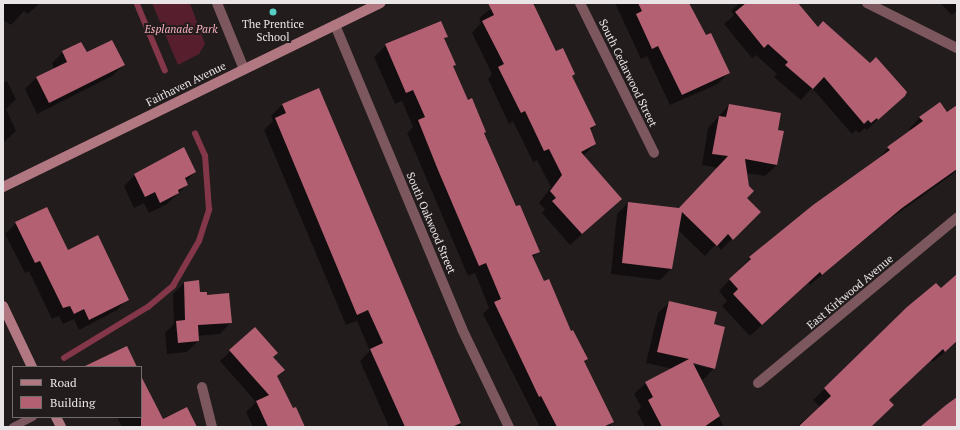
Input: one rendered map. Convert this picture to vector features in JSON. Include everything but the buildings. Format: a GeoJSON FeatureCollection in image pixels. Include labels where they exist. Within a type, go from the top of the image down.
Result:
{"type":"FeatureCollection","features":[{"type":"Feature","properties":{"kind":"main road","name":"Fairhaven Avenue"},"geometry":{"type":"LineString","coordinates":[[3,187],[380,3]]}},
{"type":"Feature","properties":{"kind":"main road"},"geometry":{"type":"LineString","coordinates":[[3,306],[32,366]]}},
{"type":"Feature","properties":{"kind":"main road"},"geometry":{"type":"LineString","coordinates":[[56,418],[61,427]]}},
{"type":"Feature","properties":{"kind":"street"},"geometry":{"type":"LineString","coordinates":[[217,3],[244,69]]}},
{"type":"Feature","properties":{"kind":"street","name":"South Cedarwood Street"},"geometry":{"type":"LineString","coordinates":[[580,3],[654,153]]}},
{"type":"Feature","properties":{"kind":"street"},"geometry":{"type":"LineString","coordinates":[[868,3],[957,48]]}},
{"type":"Feature","properties":{"kind":"street","name":"South Oakwood Street"},"geometry":{"type":"LineString","coordinates":[[335,25],[462,329],[509,427]]}},
{"type":"Feature","properties":{"kind":"street","name":"East Kirkwood Avenue"},"geometry":{"type":"LineString","coordinates":[[758,383],[957,218]]}},
{"type":"Feature","properties":{"kind":"street"},"geometry":{"type":"LineString","coordinates":[[202,387],[212,427]]}},
{"type":"Feature","properties":{"kind":"lane"},"geometry":{"type":"LineString","coordinates":[[13,427],[31,418]]}},
{"type":"Feature","properties":{"kind":"green space","name":"Esplanade Park"},"geometry":{"type":"Polygon","coordinates":[[[152,3],[190,3],[205,44],[199,54],[178,65],[152,3]]]}},
{"type":"Feature","properties":{"kind":"waterway"},"geometry":{"type":"LineString","coordinates":[[137,3],[165,70]]}},
{"type":"Feature","properties":{"kind":"waterway"},"geometry":{"type":"LineString","coordinates":[[64,358],[148,307],[173,286],[199,241],[209,210],[205,156],[195,134]]}},
{"type":"Feature","properties":{"kind":"place","name":"The Prentice School"},"geometry":{"type":"Point","coordinates":[273,12]}}]}
